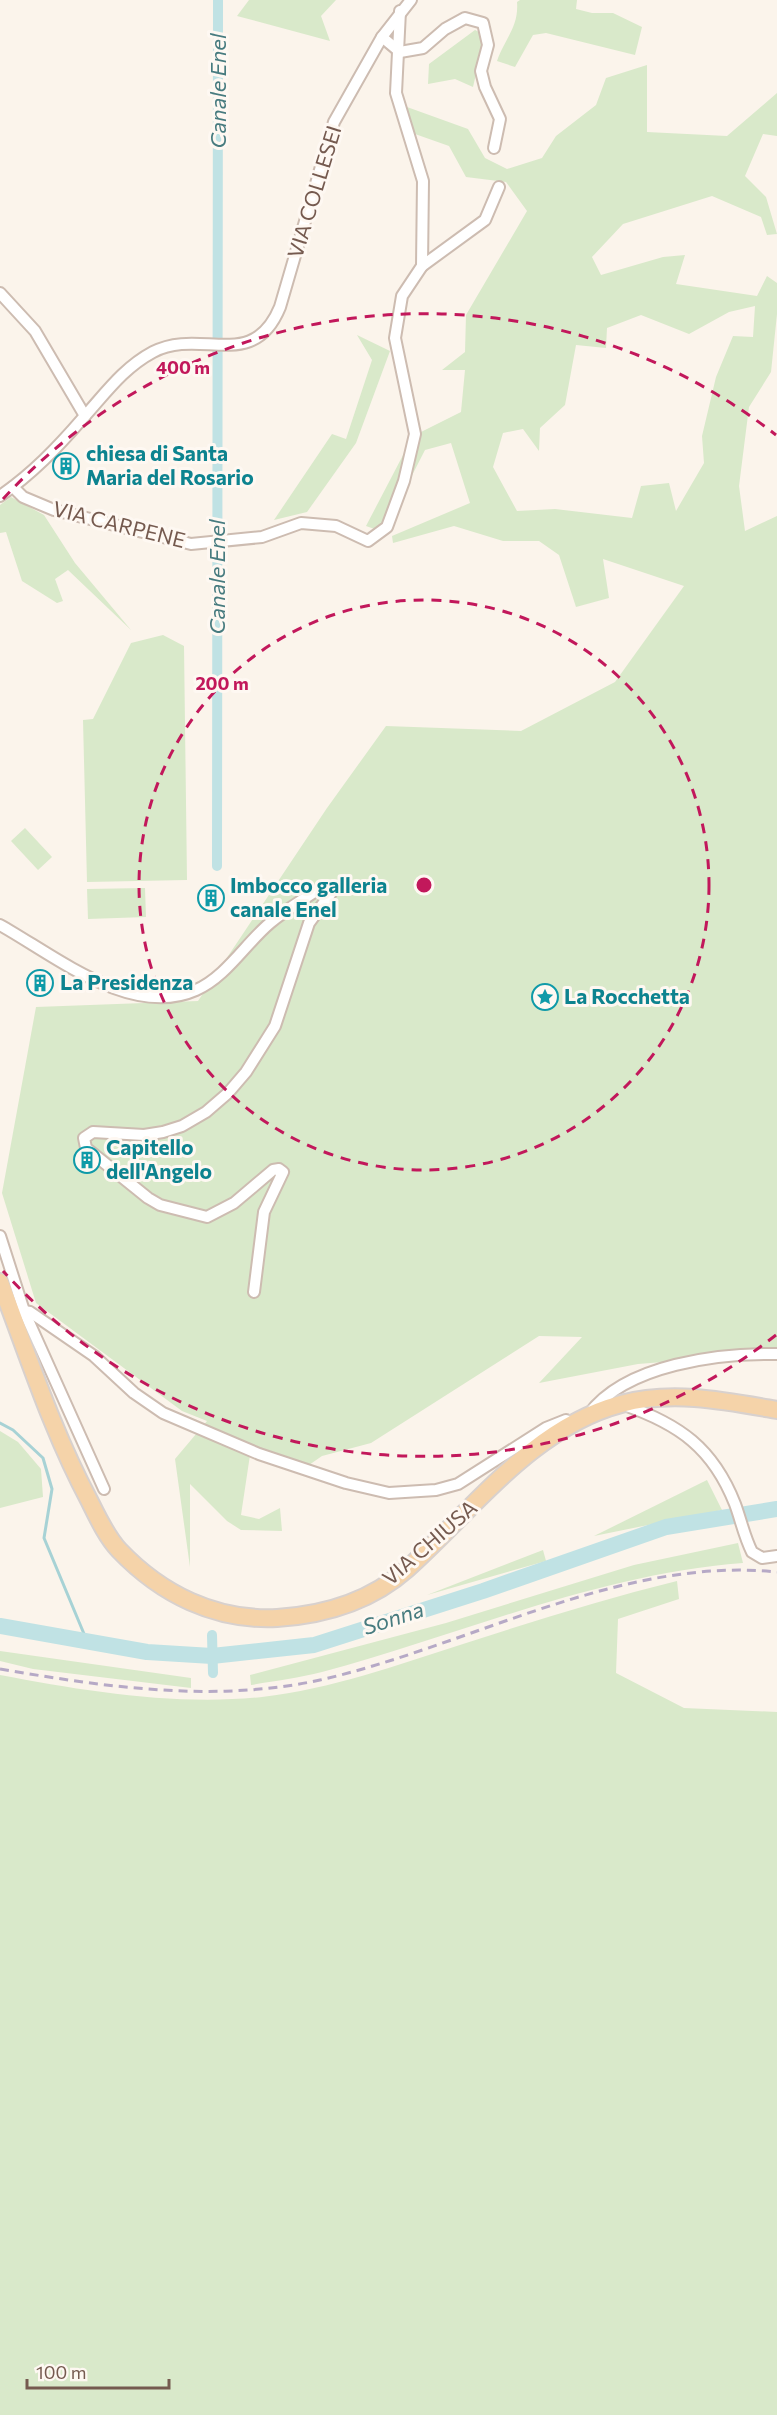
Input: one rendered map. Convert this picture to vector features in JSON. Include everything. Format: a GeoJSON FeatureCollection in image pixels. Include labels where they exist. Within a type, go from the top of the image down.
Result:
{"type":"FeatureCollection","features":[{"type":"Feature","properties":{"kind":"main road","name":"VIA CHIUSA"},"geometry":{"type":"LineString","coordinates":[[0,1281],[72,1467],[117,1548],[155,1583],[189,1602],[235,1617],[311,1616],[364,1597],[404,1571],[523,1459],[564,1428],[587,1416],[621,1404],[658,1397],[709,1399],[777,1410]]}},
{"type":"Feature","properties":{"kind":"street","name":"VIA COLLESEI"},"geometry":{"type":"LineString","coordinates":[[0,496],[35,471],[117,379],[149,354],[172,346],[228,344],[257,340],[274,321],[334,122],[382,37],[400,11],[411,0]]}},
{"type":"Feature","properties":{"kind":"street"},"geometry":{"type":"LineString","coordinates":[[400,11],[400,52],[396,93],[423,181],[422,266]]}},
{"type":"Feature","properties":{"kind":"street"},"geometry":{"type":"LineString","coordinates":[[382,37],[400,52],[423,48],[445,29],[465,18],[483,23],[488,45],[481,71],[485,87],[500,119],[494,148]]}},
{"type":"Feature","properties":{"kind":"street"},"geometry":{"type":"LineString","coordinates":[[422,266],[485,220],[499,187]]}},
{"type":"Feature","properties":{"kind":"street","name":"VIA CARPENE"},"geometry":{"type":"LineString","coordinates":[[13,487],[23,497],[54,510],[191,544],[236,542],[262,537],[301,523],[336,526],[368,541],[387,527],[404,481],[415,434],[395,338],[402,296],[422,266]]}},
{"type":"Feature","properties":{"kind":"street"},"geometry":{"type":"LineString","coordinates":[[0,292],[35,331],[85,416]]}},
{"type":"Feature","properties":{"kind":"street"},"geometry":{"type":"LineString","coordinates":[[0,925],[117,991],[146,996],[181,995],[197,990],[219,974],[272,921],[327,886],[331,893],[309,923],[275,1026],[246,1072],[228,1093],[206,1112],[182,1126],[163,1132],[144,1135],[93,1132],[84,1138],[86,1148],[148,1198],[160,1205],[207,1217],[234,1203],[268,1174],[279,1169],[283,1172],[266,1203],[254,1292]]}},
{"type":"Feature","properties":{"kind":"street"},"geometry":{"type":"LineString","coordinates":[[0,1236],[24,1311],[104,1489]]}},
{"type":"Feature","properties":{"kind":"street"},"geometry":{"type":"LineString","coordinates":[[24,1311],[30,1312],[94,1356],[134,1393],[163,1413],[259,1454],[346,1483],[388,1493],[436,1490],[458,1484],[546,1428],[570,1419],[587,1416],[595,1405],[614,1392],[641,1377],[671,1366],[718,1356],[777,1354]]}},
{"type":"Feature","properties":{"kind":"street"},"geometry":{"type":"LineString","coordinates":[[621,1404],[654,1415],[687,1434],[708,1456],[725,1482],[752,1552],[762,1558],[777,1556]]}},
{"type":"Feature","properties":{"kind":"green space"},"geometry":{"type":"Polygon","coordinates":[[[249,0],[336,0],[321,16],[330,41],[237,16],[249,0]]]}},
{"type":"Feature","properties":{"kind":"green space"},"geometry":{"type":"Polygon","coordinates":[[[520,0],[577,0],[576,9],[592,13],[613,13],[642,27],[635,55],[546,33],[533,35],[515,67],[497,61],[514,26],[517,2],[520,0]]]}},
{"type":"Feature","properties":{"kind":"green space"},"geometry":{"type":"Polygon","coordinates":[[[475,30],[485,35],[473,87],[455,79],[428,84],[429,64],[475,30]]]}},
{"type":"Feature","properties":{"kind":"green space"},"geometry":{"type":"Polygon","coordinates":[[[647,65],[647,132],[727,136],[777,93],[777,136],[763,134],[745,176],[766,197],[777,234],[767,235],[761,217],[712,196],[623,224],[592,257],[601,275],[663,257],[685,255],[676,284],[757,296],[767,276],[777,283],[777,314],[771,372],[749,407],[739,486],[745,531],[777,516],[777,1353],[638,1364],[539,1383],[582,1337],[539,1336],[371,1443],[322,1456],[309,1465],[250,1455],[241,1515],[259,1519],[280,1508],[282,1531],[241,1530],[227,1521],[190,1484],[190,1567],[175,1459],[207,1421],[182,1411],[36,1303],[2,1193],[36,1007],[198,1001],[327,808],[386,726],[521,731],[615,682],[684,586],[603,559],[609,598],[576,607],[559,555],[539,541],[503,541],[454,526],[393,543],[392,536],[470,503],[451,443],[425,450],[383,532],[366,526],[413,436],[461,412],[465,370],[442,370],[465,352],[466,315],[527,211],[506,182],[466,177],[449,146],[415,134],[407,107],[468,129],[485,158],[507,169],[542,158],[556,136],[596,105],[606,78],[647,65]],[[755,306],[729,312],[689,334],[641,315],[607,328],[606,348],[576,345],[565,405],[540,428],[539,451],[523,429],[503,433],[493,467],[517,511],[555,509],[632,518],[641,486],[669,483],[676,511],[704,463],[702,436],[716,377],[733,336],[753,337],[755,306]]]}},
{"type":"Feature","properties":{"kind":"green space"},"geometry":{"type":"Polygon","coordinates":[[[357,335],[390,351],[356,443],[307,512],[274,520],[332,434],[346,439],[372,360],[357,335]]]}},
{"type":"Feature","properties":{"kind":"green space"},"geometry":{"type":"Polygon","coordinates":[[[11,497],[44,515],[75,563],[131,630],[68,570],[55,579],[63,601],[57,603],[22,581],[6,532],[0,533],[0,505],[11,497]]]}},
{"type":"Feature","properties":{"kind":"green space"},"geometry":{"type":"Polygon","coordinates":[[[163,635],[184,646],[187,880],[87,882],[83,720],[93,719],[131,643],[163,635]]]}},
{"type":"Feature","properties":{"kind":"green space"},"geometry":{"type":"Polygon","coordinates":[[[25,828],[52,857],[38,870],[11,841],[25,828]]]}},
{"type":"Feature","properties":{"kind":"green space"},"geometry":{"type":"Polygon","coordinates":[[[145,888],[146,917],[88,919],[87,889],[145,888]]]}},
{"type":"Feature","properties":{"kind":"green space"},"geometry":{"type":"Polygon","coordinates":[[[0,1431],[18,1442],[41,1469],[43,1497],[0,1508],[0,1431]]]}},
{"type":"Feature","properties":{"kind":"green space"},"geometry":{"type":"Polygon","coordinates":[[[707,1480],[722,1510],[594,1536],[707,1480]]]}},
{"type":"Feature","properties":{"kind":"green space"},"geometry":{"type":"Polygon","coordinates":[[[738,1543],[743,1563],[689,1569],[635,1579],[531,1607],[322,1672],[251,1685],[250,1675],[446,1623],[634,1565],[738,1543]]]}},
{"type":"Feature","properties":{"kind":"green space"},"geometry":{"type":"Polygon","coordinates":[[[543,1550],[546,1561],[427,1595],[543,1550]]]}},
{"type":"Feature","properties":{"kind":"green space"},"geometry":{"type":"Polygon","coordinates":[[[677,1581],[679,1599],[618,1619],[616,1673],[684,1708],[777,1712],[777,2415],[0,2415],[0,1675],[97,1691],[163,1698],[197,1700],[262,1697],[313,1688],[364,1675],[569,1611],[677,1581]]]}},
{"type":"Feature","properties":{"kind":"green space"},"geometry":{"type":"Polygon","coordinates":[[[0,1651],[191,1678],[191,1688],[33,1669],[0,1661],[0,1651]]]}},
{"type":"Feature","properties":{"kind":"waterway","name":"Canale Enel"},"geometry":{"type":"LineString","coordinates":[[217,866],[218,0]]}},
{"type":"Feature","properties":{"kind":"waterway"},"geometry":{"type":"LineString","coordinates":[[0,1423],[13,1430],[43,1458],[52,1489],[44,1538],[87,1641]]}},
{"type":"Feature","properties":{"kind":"waterway","name":"Sonna"},"geometry":{"type":"LineString","coordinates":[[0,1626],[147,1652],[212,1656],[314,1645],[483,1591],[666,1527],[777,1509]]}},
{"type":"Feature","properties":{"kind":"waterway","name":"Canale Enel"},"geometry":{"type":"LineString","coordinates":[[212,1635],[213,1673]]}},
{"type":"Feature","properties":{"kind":"railway"},"geometry":{"type":"LineString","coordinates":[[0,1669],[80,1682],[160,1690],[240,1691],[280,1687],[320,1680],[376,1665],[603,1590],[660,1577],[718,1571],[777,1572]]}},
{"type":"Feature","properties":{"kind":"place","name":"chiesa di Santa Maria del Rosario"},"geometry":{"type":"Point","coordinates":[66,466]}},
{"type":"Feature","properties":{"kind":"place","name":"Imbocco galleria canale Enel"},"geometry":{"type":"Point","coordinates":[211,898]}},
{"type":"Feature","properties":{"kind":"place","name":"La Presidenza"},"geometry":{"type":"Point","coordinates":[40,983]}},
{"type":"Feature","properties":{"kind":"place","name":"La Rocchetta"},"geometry":{"type":"Point","coordinates":[545,997]}},
{"type":"Feature","properties":{"kind":"place","name":"Capitello dell'Angelo"},"geometry":{"type":"Point","coordinates":[87,1160]}}]}
